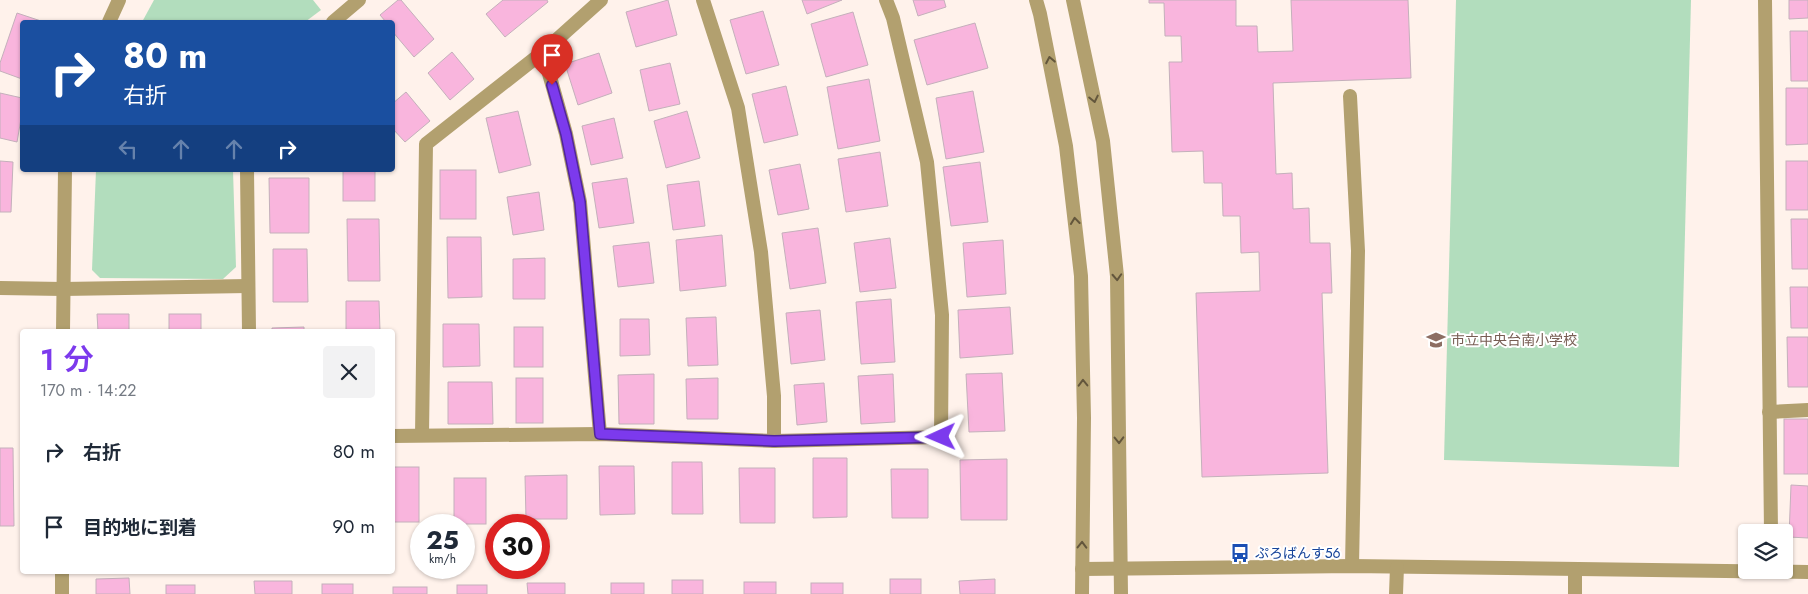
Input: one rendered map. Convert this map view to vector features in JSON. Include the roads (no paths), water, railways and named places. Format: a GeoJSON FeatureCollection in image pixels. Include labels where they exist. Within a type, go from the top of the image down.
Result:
{"type":"FeatureCollection","features":[{"type":"Feature","properties":{"kind":"street"},"geometry":{"type":"LineString","coordinates":[[109,20],[119,0]]}},
{"type":"Feature","properties":{"kind":"street"},"geometry":{"type":"LineString","coordinates":[[335,20],[360,0]]}},
{"type":"Feature","properties":{"kind":"street"},"geometry":{"type":"LineString","coordinates":[[422,436],[426,144],[543,52],[601,0]]}},
{"type":"Feature","properties":{"kind":"street"},"geometry":{"type":"LineString","coordinates":[[703,0],[738,108],[761,252],[774,396],[774,441]]}},
{"type":"Feature","properties":{"kind":"street"},"geometry":{"type":"LineString","coordinates":[[395,436],[600,434],[774,441],[941,437],[942,315],[927,162],[893,18],[886,0]]}},
{"type":"Feature","properties":{"kind":"street"},"geometry":{"type":"LineString","coordinates":[[1036,0],[1066,146],[1081,276],[1084,418],[1082,594]]}},
{"type":"Feature","properties":{"kind":"street"},"geometry":{"type":"LineString","coordinates":[[1073,0],[1102,141],[1117,276],[1121,594]]}},
{"type":"Feature","properties":{"kind":"street"},"geometry":{"type":"LineString","coordinates":[[1764,0],[1771,524]]}},
{"type":"Feature","properties":{"kind":"street"},"geometry":{"type":"LineString","coordinates":[[543,52],[566,134],[580,202],[600,434]]}},
{"type":"Feature","properties":{"kind":"street"},"geometry":{"type":"LineString","coordinates":[[1350,96],[1358,251],[1352,566]]}},
{"type":"Feature","properties":{"kind":"street"},"geometry":{"type":"LineString","coordinates":[[63,329],[65,172]]}},
{"type":"Feature","properties":{"kind":"street"},"geometry":{"type":"LineString","coordinates":[[247,172],[248,329]]}},
{"type":"Feature","properties":{"kind":"street"},"geometry":{"type":"LineString","coordinates":[[0,288],[63,289],[248,286]]}},
{"type":"Feature","properties":{"kind":"street"},"geometry":{"type":"LineString","coordinates":[[1768,412],[1808,410]]}},
{"type":"Feature","properties":{"kind":"street"},"geometry":{"type":"LineString","coordinates":[[1082,570],[1352,566],[1575,570],[1738,570]]}},
{"type":"Feature","properties":{"kind":"street"},"geometry":{"type":"LineString","coordinates":[[1396,594],[1397,567]]}},
{"type":"Feature","properties":{"kind":"street"},"geometry":{"type":"LineString","coordinates":[[1575,570],[1575,594]]}},
{"type":"Feature","properties":{"kind":"street"},"geometry":{"type":"LineString","coordinates":[[1793,571],[1808,572]]}},
{"type":"Feature","properties":{"kind":"street"},"geometry":{"type":"LineString","coordinates":[[62,574],[62,594]]}},
{"type":"Feature","properties":{"kind":"place","name":"市立中央台南小学校"},"geometry":{"type":"Point","coordinates":[1436,340]}},
{"type":"Feature","properties":{"kind":"place","name":"ぷろばんす56"},"geometry":{"type":"Point","coordinates":[1240,553]}}]}
